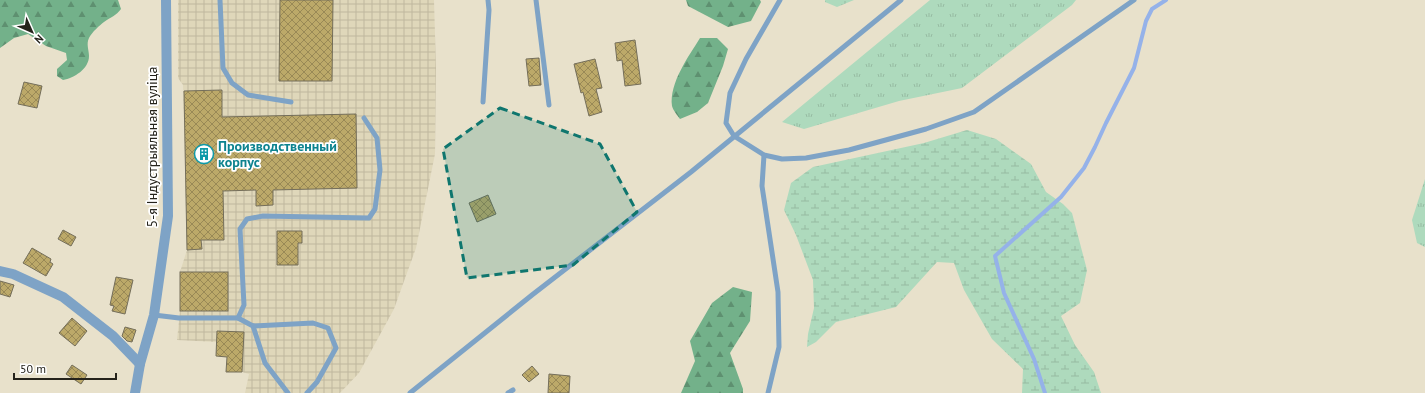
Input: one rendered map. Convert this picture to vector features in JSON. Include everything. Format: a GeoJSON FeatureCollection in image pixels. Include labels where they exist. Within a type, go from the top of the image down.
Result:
{"type":"FeatureCollection","features":[{"type":"Feature","properties":{"kind":"street","name":"5-я Індустрыяльная вуліца"},"geometry":{"type":"LineString","coordinates":[[135,393],[140,364],[154,316],[168,216],[166,0]]}},
{"type":"Feature","properties":{"kind":"street"},"geometry":{"type":"LineString","coordinates":[[0,271],[19,277],[63,297],[113,336],[140,364]]}},
{"type":"Feature","properties":{"kind":"lane"},"geometry":{"type":"LineString","coordinates":[[220,0],[223,68],[232,83],[248,95],[291,102]]}},
{"type":"Feature","properties":{"kind":"lane"},"geometry":{"type":"LineString","coordinates":[[483,102],[489,10],[488,0]]}},
{"type":"Feature","properties":{"kind":"lane"},"geometry":{"type":"LineString","coordinates":[[536,0],[550,105]]}},
{"type":"Feature","properties":{"kind":"lane"},"geometry":{"type":"LineString","coordinates":[[780,0],[746,59],[730,93],[726,123],[734,136],[764,155],[782,159],[806,158],[849,150],[926,129],[974,112],[1134,0]]}},
{"type":"Feature","properties":{"kind":"lane"},"geometry":{"type":"LineString","coordinates":[[410,393],[532,295],[691,172],[901,0]]}},
{"type":"Feature","properties":{"kind":"lane"},"geometry":{"type":"LineString","coordinates":[[238,318],[244,305],[240,229],[247,219],[263,216],[369,218],[375,208],[380,170],[377,138],[364,118]]}},
{"type":"Feature","properties":{"kind":"lane"},"geometry":{"type":"LineString","coordinates":[[764,155],[762,186],[778,292],[779,347],[768,393]]}},
{"type":"Feature","properties":{"kind":"lane"},"geometry":{"type":"LineString","coordinates":[[154,316],[179,318],[238,318],[252,326],[313,323],[328,328],[336,348],[317,382],[307,393]]}},
{"type":"Feature","properties":{"kind":"lane"},"geometry":{"type":"LineString","coordinates":[[252,326],[265,363],[288,393]]}},
{"type":"Feature","properties":{"kind":"lane"},"geometry":{"type":"LineString","coordinates":[[508,393],[513,390]]}},
{"type":"Feature","properties":{"kind":"highlighted area"},"geometry":{"type":"Polygon","coordinates":[[[500,108],[600,144],[637,212],[573,265],[467,278],[443,149],[500,108]]]}},
{"type":"Feature","properties":{"kind":"shaded area"},"geometry":{"type":"Polygon","coordinates":[[[178,0],[434,0],[436,69],[435,154],[416,248],[394,309],[359,373],[340,393],[245,393],[249,374],[242,372],[226,372],[227,357],[216,356],[216,342],[177,340],[180,311],[180,272],[187,250],[183,85],[178,78],[178,0]]]}},
{"type":"Feature","properties":{"kind":"green space"},"geometry":{"type":"Polygon","coordinates":[[[0,0],[118,0],[121,9],[100,25],[90,36],[88,42],[89,56],[84,69],[76,75],[63,80],[57,76],[57,69],[67,60],[66,53],[46,46],[28,34],[14,38],[0,48],[0,0]]]}},
{"type":"Feature","properties":{"kind":"green space"},"geometry":{"type":"Polygon","coordinates":[[[686,0],[760,0],[761,2],[751,21],[728,27],[688,6],[686,0]]]}},
{"type":"Feature","properties":{"kind":"green space"},"geometry":{"type":"Polygon","coordinates":[[[825,0],[854,0],[837,7],[825,2],[825,0]]]}},
{"type":"Feature","properties":{"kind":"green space"},"geometry":{"type":"Polygon","coordinates":[[[930,0],[1076,0],[1072,5],[962,88],[899,101],[804,129],[782,122],[930,0]]]}},
{"type":"Feature","properties":{"kind":"green space"},"geometry":{"type":"Polygon","coordinates":[[[700,38],[717,38],[728,49],[723,66],[708,103],[697,112],[680,119],[672,106],[674,88],[681,70],[700,38]]]}},
{"type":"Feature","properties":{"kind":"green space"},"geometry":{"type":"Polygon","coordinates":[[[967,130],[996,139],[1031,164],[1046,192],[1063,204],[1072,213],[1087,270],[1080,303],[1061,316],[1075,345],[1094,372],[1101,393],[1022,393],[1023,369],[992,339],[964,290],[954,263],[937,262],[896,307],[836,322],[816,342],[807,347],[808,334],[814,308],[813,280],[796,235],[784,210],[791,183],[813,167],[924,143],[967,130]]]}},
{"type":"Feature","properties":{"kind":"green space"},"geometry":{"type":"Polygon","coordinates":[[[1425,179],[1425,247],[1417,243],[1412,220],[1425,179]]]}},
{"type":"Feature","properties":{"kind":"green space"},"geometry":{"type":"Polygon","coordinates":[[[733,287],[752,292],[750,321],[730,353],[743,389],[743,393],[681,393],[695,361],[690,341],[712,303],[733,287]]]}},
{"type":"Feature","properties":{"kind":"building"},"geometry":{"type":"Polygon","coordinates":[[[280,0],[333,0],[332,81],[279,81],[280,0]]]}},
{"type":"Feature","properties":{"kind":"building"},"geometry":{"type":"Polygon","coordinates":[[[635,40],[641,84],[625,86],[622,60],[617,61],[615,43],[635,40]]]}},
{"type":"Feature","properties":{"kind":"building"},"geometry":{"type":"Polygon","coordinates":[[[539,58],[541,85],[529,86],[526,59],[539,58]]]}},
{"type":"Feature","properties":{"kind":"building"},"geometry":{"type":"Polygon","coordinates":[[[595,59],[602,88],[596,89],[602,112],[589,116],[583,92],[581,93],[574,64],[595,59]]]}},
{"type":"Feature","properties":{"kind":"building"},"geometry":{"type":"Polygon","coordinates":[[[24,82],[42,86],[37,108],[18,104],[24,82]]]}},
{"type":"Feature","properties":{"kind":"building"},"geometry":{"type":"Polygon","coordinates":[[[222,90],[222,117],[356,114],[357,188],[273,190],[273,205],[256,206],[256,190],[223,191],[224,240],[201,240],[202,249],[187,250],[184,91],[222,90]]]}},
{"type":"Feature","properties":{"kind":"building"},"geometry":{"type":"Polygon","coordinates":[[[488,195],[496,214],[477,222],[469,203],[488,195]]]}},
{"type":"Feature","properties":{"kind":"building"},"geometry":{"type":"Polygon","coordinates":[[[63,230],[76,237],[71,246],[58,239],[63,230]]]}},
{"type":"Feature","properties":{"kind":"building"},"geometry":{"type":"Polygon","coordinates":[[[277,231],[302,231],[302,243],[298,243],[298,265],[277,265],[277,231]]]}},
{"type":"Feature","properties":{"kind":"building"},"geometry":{"type":"Polygon","coordinates":[[[32,248],[51,259],[50,262],[53,264],[46,276],[23,263],[32,248]]]}},
{"type":"Feature","properties":{"kind":"building"},"geometry":{"type":"Polygon","coordinates":[[[180,272],[228,272],[228,311],[180,311],[180,272]]]}},
{"type":"Feature","properties":{"kind":"building"},"geometry":{"type":"Polygon","coordinates":[[[116,277],[133,280],[125,314],[112,311],[114,306],[110,305],[116,277]]]}},
{"type":"Feature","properties":{"kind":"building"},"geometry":{"type":"Polygon","coordinates":[[[0,281],[14,285],[10,297],[0,294],[0,281]]]}},
{"type":"Feature","properties":{"kind":"building"},"geometry":{"type":"Polygon","coordinates":[[[72,318],[87,331],[75,346],[59,333],[72,318]]]}},
{"type":"Feature","properties":{"kind":"building"},"geometry":{"type":"Polygon","coordinates":[[[125,327],[136,330],[132,342],[127,341],[122,336],[125,327]]]}},
{"type":"Feature","properties":{"kind":"building"},"geometry":{"type":"Polygon","coordinates":[[[217,331],[244,332],[242,372],[226,372],[227,357],[216,356],[217,331]]]}},
{"type":"Feature","properties":{"kind":"building"},"geometry":{"type":"Polygon","coordinates":[[[72,365],[87,375],[81,384],[66,374],[72,365]]]}},
{"type":"Feature","properties":{"kind":"building"},"geometry":{"type":"Polygon","coordinates":[[[532,366],[539,374],[529,382],[522,375],[532,366]]]}},
{"type":"Feature","properties":{"kind":"building"},"geometry":{"type":"Polygon","coordinates":[[[549,374],[570,376],[569,393],[548,393],[549,374]]]}},
{"type":"Feature","properties":{"kind":"waterway"},"geometry":{"type":"LineString","coordinates":[[1045,393],[1034,359],[1004,293],[995,256],[1061,197],[1084,168],[1134,68],[1146,21],[1152,9],[1166,0]]}},
{"type":"Feature","properties":{"kind":"place","name":"Производственный корпус"},"geometry":{"type":"Point","coordinates":[204,154]}}]}
